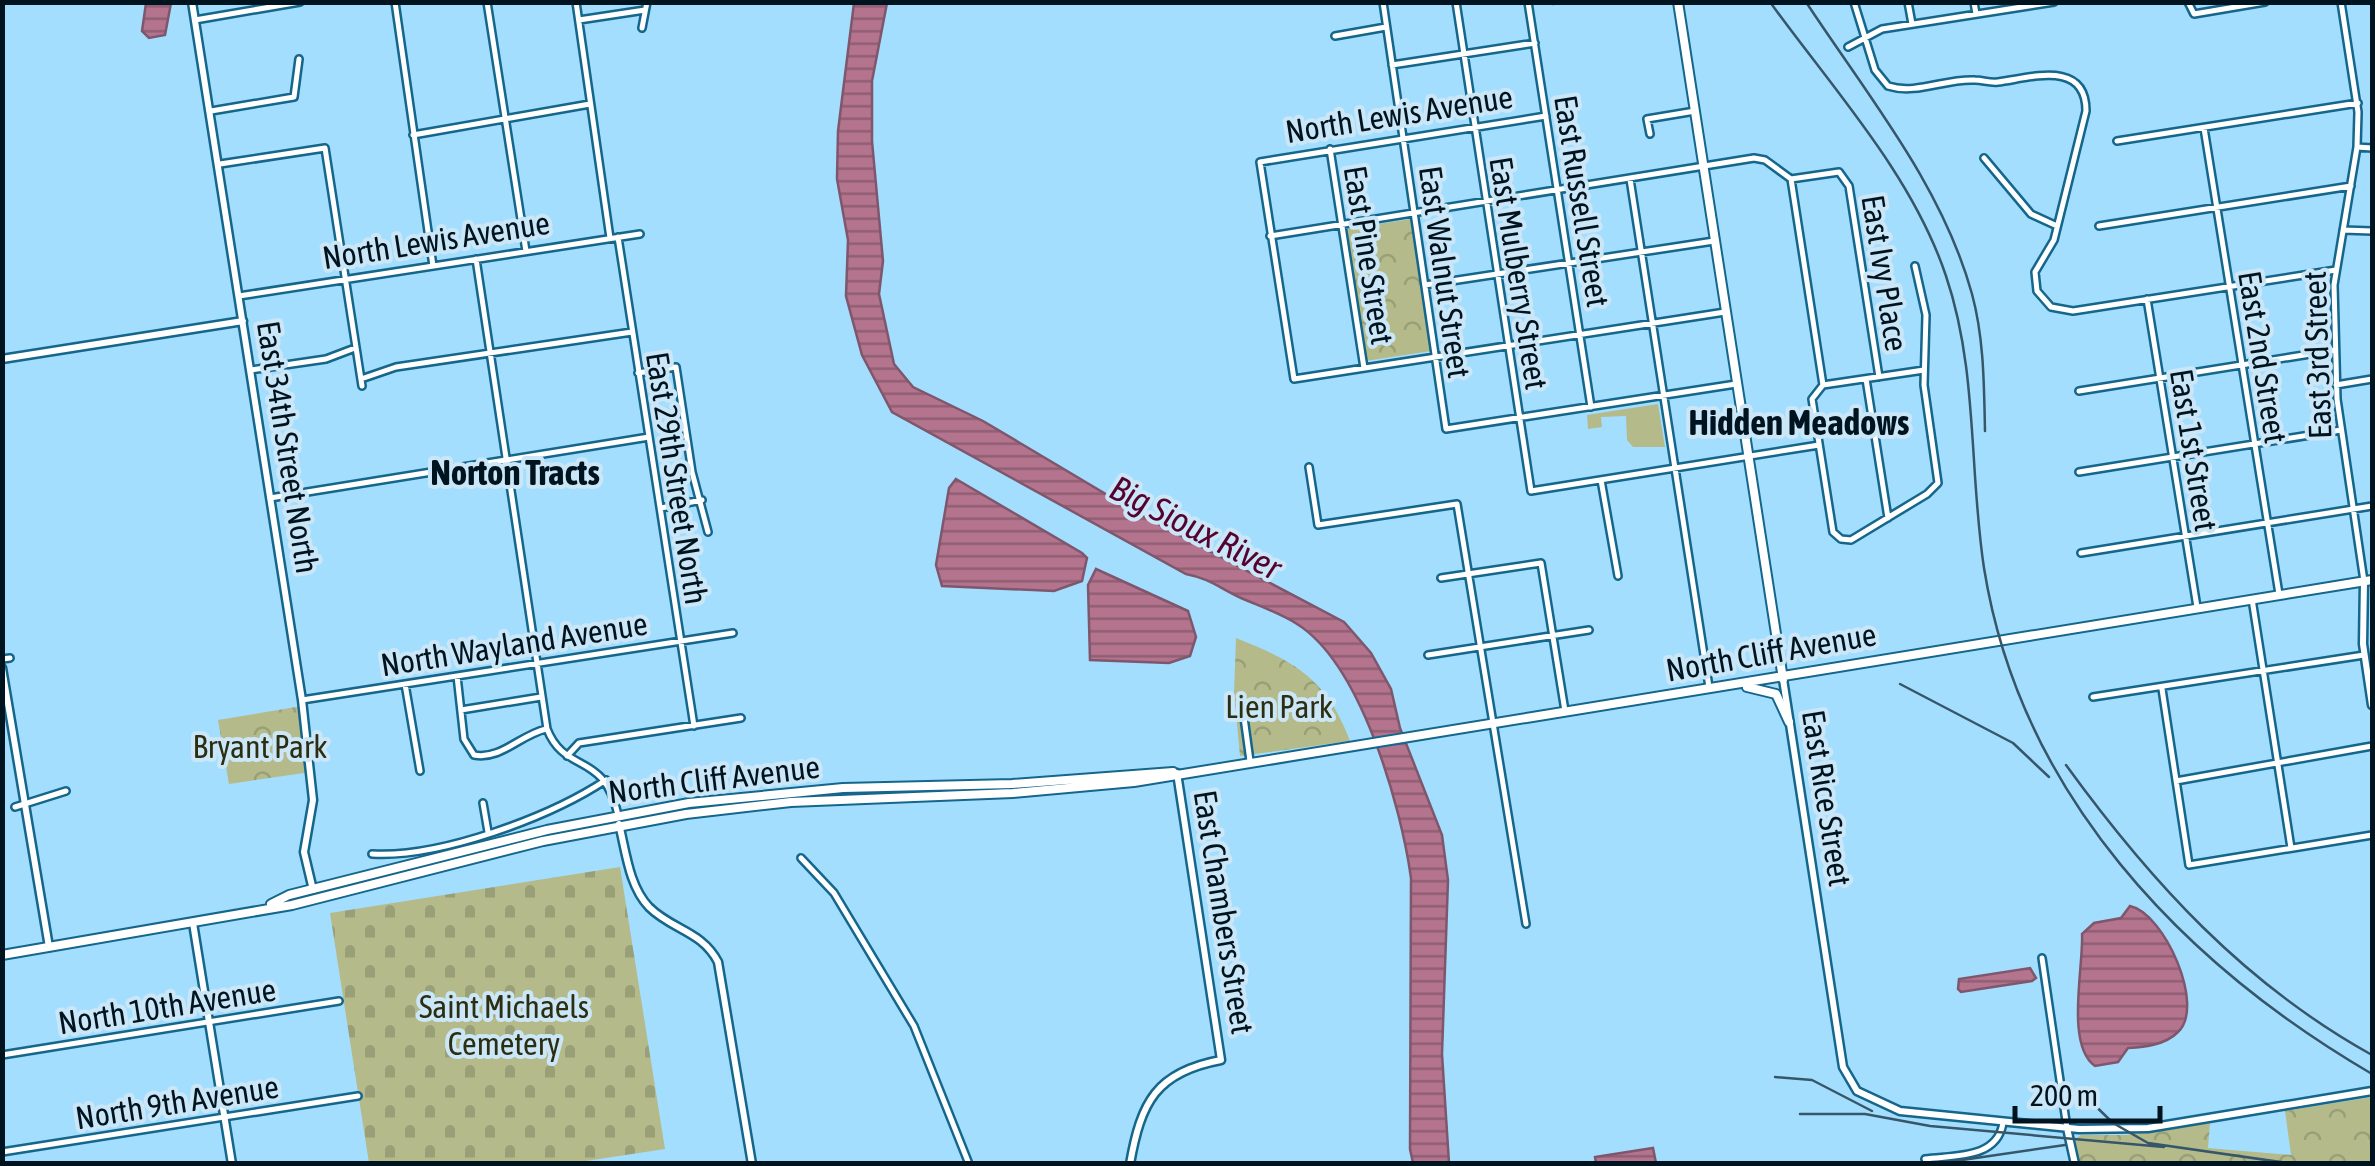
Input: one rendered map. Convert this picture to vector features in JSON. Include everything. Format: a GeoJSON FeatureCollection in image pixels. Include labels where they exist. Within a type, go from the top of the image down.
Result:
{"type":"FeatureCollection","features":[{"type":"Feature","properties":{"kind":"main road","name":"East Rice Street"},"geometry":{"type":"LineString","coordinates":[[1678,2],[1783,678]]}},
{"type":"Feature","properties":{"kind":"main road","name":"North Cliff Avenue"},"geometry":{"type":"LineString","coordinates":[[2,954],[193,923],[618,820],[801,791],[1012,784],[1177,772],[1738,686],[2368,580]]}},
{"type":"Feature","properties":{"kind":"main road"},"geometry":{"type":"LineString","coordinates":[[1738,686],[1776,694],[1790,722]]}},
{"type":"Feature","properties":{"kind":"street","name":"East 34th Street North"},"geometry":{"type":"LineString","coordinates":[[192,2],[302,700],[313,800],[304,852],[314,894]]}},
{"type":"Feature","properties":{"kind":"street"},"geometry":{"type":"LineString","coordinates":[[195,20],[300,2]]}},
{"type":"Feature","properties":{"kind":"street"},"geometry":{"type":"LineString","coordinates":[[394,2],[433,266]]}},
{"type":"Feature","properties":{"kind":"street"},"geometry":{"type":"LineString","coordinates":[[488,2],[526,251]]}},
{"type":"Feature","properties":{"kind":"street"},"geometry":{"type":"LineString","coordinates":[[576,2],[610,238]]}},
{"type":"Feature","properties":{"kind":"street","name":"East Walnut Street"},"geometry":{"type":"LineString","coordinates":[[1383,2],[1446,430],[1520,419]]}},
{"type":"Feature","properties":{"kind":"street","name":"East Mulberry Street"},"geometry":{"type":"LineString","coordinates":[[1456,2],[1530,490],[1602,480]]}},
{"type":"Feature","properties":{"kind":"street","name":"East Russell Street"},"geometry":{"type":"LineString","coordinates":[[1528,2],[1591,407]]}},
{"type":"Feature","properties":{"kind":"street"},"geometry":{"type":"LineString","coordinates":[[1854,2],[1881,79],[1898,89],[2054,74],[2078,85],[2086,111],[2057,226],[2050,247],[2036,268],[2035,284],[2051,308],[2073,310],[2336,270]]}},
{"type":"Feature","properties":{"kind":"street"},"geometry":{"type":"LineString","coordinates":[[1908,2],[1912,24]]}},
{"type":"Feature","properties":{"kind":"street"},"geometry":{"type":"LineString","coordinates":[[1974,2],[1976,14]]}},
{"type":"Feature","properties":{"kind":"street"},"geometry":{"type":"LineString","coordinates":[[1848,47],[1864,34],[2054,2]]}},
{"type":"Feature","properties":{"kind":"street"},"geometry":{"type":"LineString","coordinates":[[2188,2],[2190,12],[2197,14],[2266,2]]}},
{"type":"Feature","properties":{"kind":"street","name":"East 3rd Street"},"geometry":{"type":"LineString","coordinates":[[2341,2],[2358,103],[2352,186],[2336,270],[2336,385],[2353,509],[2368,580],[2364,655],[2372,706]]}},
{"type":"Feature","properties":{"kind":"street"},"geometry":{"type":"LineString","coordinates":[[578,20],[646,6],[642,28]]}},
{"type":"Feature","properties":{"kind":"street"},"geometry":{"type":"LineString","coordinates":[[1335,36],[1387,27]]}},
{"type":"Feature","properties":{"kind":"street"},"geometry":{"type":"LineString","coordinates":[[1392,65],[1535,43]]}},
{"type":"Feature","properties":{"kind":"street"},"geometry":{"type":"LineString","coordinates":[[211,111],[294,97],[300,59]]}},
{"type":"Feature","properties":{"kind":"street"},"geometry":{"type":"LineString","coordinates":[[2117,141],[2358,103]]}},
{"type":"Feature","properties":{"kind":"street"},"geometry":{"type":"LineString","coordinates":[[413,134],[590,104]]}},
{"type":"Feature","properties":{"kind":"street"},"geometry":{"type":"LineString","coordinates":[[1650,134],[1647,118],[1695,111]]}},
{"type":"Feature","properties":{"kind":"street","name":"North Lewis Avenue"},"geometry":{"type":"LineString","coordinates":[[1270,236],[1260,162],[1546,116]]}},
{"type":"Feature","properties":{"kind":"street","name":"East 2nd Street"},"geometry":{"type":"LineString","coordinates":[[2204,128],[2279,594]]}},
{"type":"Feature","properties":{"kind":"street"},"geometry":{"type":"LineString","coordinates":[[2357,147],[2372,148]]}},
{"type":"Feature","properties":{"kind":"street"},"geometry":{"type":"LineString","coordinates":[[220,164],[325,148],[362,383],[396,367],[632,332]]}},
{"type":"Feature","properties":{"kind":"street","name":"East Pine Street"},"geometry":{"type":"LineString","coordinates":[[1330,149],[1364,368]]}},
{"type":"Feature","properties":{"kind":"street"},"geometry":{"type":"LineString","coordinates":[[1725,312],[1294,379],[1270,236],[1761,158],[1791,179],[1823,386]]}},
{"type":"Feature","properties":{"kind":"street"},"geometry":{"type":"LineString","coordinates":[[1984,158],[2031,214],[2057,226]]}},
{"type":"Feature","properties":{"kind":"street","name":"East Ivy Place"},"geometry":{"type":"LineString","coordinates":[[1791,179],[1831,172],[1845,176],[1878,377]]}},
{"type":"Feature","properties":{"kind":"street"},"geometry":{"type":"LineString","coordinates":[[1630,178],[1710,690]]}},
{"type":"Feature","properties":{"kind":"street"},"geometry":{"type":"LineString","coordinates":[[2100,226],[2352,186]]}},
{"type":"Feature","properties":{"kind":"street"},"geometry":{"type":"LineString","coordinates":[[2344,230],[2372,231]]}},
{"type":"Feature","properties":{"kind":"street","name":"North Lewis Avenue"},"geometry":{"type":"LineString","coordinates":[[239,296],[640,234]]}},
{"type":"Feature","properties":{"kind":"street","name":"East 29th Street North"},"geometry":{"type":"LineString","coordinates":[[618,237],[694,726]]}},
{"type":"Feature","properties":{"kind":"street"},"geometry":{"type":"LineString","coordinates":[[1424,285],[1714,241]]}},
{"type":"Feature","properties":{"kind":"street"},"geometry":{"type":"LineString","coordinates":[[476,259],[547,729],[567,756],[591,766],[606,780],[643,900],[664,918],[699,938],[718,962],[752,1164]]}},
{"type":"Feature","properties":{"kind":"street"},"geometry":{"type":"LineString","coordinates":[[1915,266],[1928,330],[1924,370],[1937,486],[1850,540],[1841,539],[1833,532],[1812,399],[1823,386],[1924,370]]}},
{"type":"Feature","properties":{"kind":"street","name":"East 1st Street"},"geometry":{"type":"LineString","coordinates":[[2147,299],[2197,608]]}},
{"type":"Feature","properties":{"kind":"street"},"geometry":{"type":"LineString","coordinates":[[2,359],[244,321]]}},
{"type":"Feature","properties":{"kind":"street"},"geometry":{"type":"LineString","coordinates":[[251,370],[326,359],[355,348]]}},
{"type":"Feature","properties":{"kind":"street"},"geometry":{"type":"LineString","coordinates":[[2079,391],[2335,350]]}},
{"type":"Feature","properties":{"kind":"street"},"geometry":{"type":"LineString","coordinates":[[638,373],[676,367],[692,472],[708,532]]}},
{"type":"Feature","properties":{"kind":"street"},"geometry":{"type":"LineString","coordinates":[[2336,385],[2372,379]]}},
{"type":"Feature","properties":{"kind":"street","name":"East Ivy Place"},"geometry":{"type":"LineString","coordinates":[[1866,380],[1888,518]]}},
{"type":"Feature","properties":{"kind":"street"},"geometry":{"type":"LineString","coordinates":[[1520,419],[1736,384]]}},
{"type":"Feature","properties":{"kind":"street"},"geometry":{"type":"LineString","coordinates":[[2079,472],[2341,430]]}},
{"type":"Feature","properties":{"kind":"street"},"geometry":{"type":"LineString","coordinates":[[270,498],[649,437]]}},
{"type":"Feature","properties":{"kind":"street"},"geometry":{"type":"LineString","coordinates":[[1618,576],[1602,480],[1819,445]]}},
{"type":"Feature","properties":{"kind":"street"},"geometry":{"type":"LineString","coordinates":[[1309,467],[1318,526],[1457,504],[1526,924]]}},
{"type":"Feature","properties":{"kind":"street"},"geometry":{"type":"LineString","coordinates":[[660,508],[702,500]]}},
{"type":"Feature","properties":{"kind":"street"},"geometry":{"type":"LineString","coordinates":[[2081,553],[2372,506]]}},
{"type":"Feature","properties":{"kind":"street"},"geometry":{"type":"LineString","coordinates":[[1441,578],[1541,563],[1565,711]]}},
{"type":"Feature","properties":{"kind":"street"},"geometry":{"type":"LineString","coordinates":[[2252,599],[2291,848]]}},
{"type":"Feature","properties":{"kind":"street"},"geometry":{"type":"LineString","coordinates":[[1428,655],[1588,630]]}},
{"type":"Feature","properties":{"kind":"street","name":"North Wayland Avenue"},"geometry":{"type":"LineString","coordinates":[[302,700],[733,633]]}},
{"type":"Feature","properties":{"kind":"street"},"geometry":{"type":"LineString","coordinates":[[2093,696],[2162,689],[2364,655]]}},
{"type":"Feature","properties":{"kind":"street"},"geometry":{"type":"LineString","coordinates":[[2,668],[49,947]]}},
{"type":"Feature","properties":{"kind":"street"},"geometry":{"type":"LineString","coordinates":[[457,676],[464,739],[471,752],[481,757],[496,754],[519,737],[547,729]]}},
{"type":"Feature","properties":{"kind":"street","name":"East Rice Street"},"geometry":{"type":"LineString","coordinates":[[1783,678],[1843,1067],[1857,1091],[1890,1108],[2004,1123]]}},
{"type":"Feature","properties":{"kind":"street"},"geometry":{"type":"LineString","coordinates":[[405,684],[420,771]]}},
{"type":"Feature","properties":{"kind":"street"},"geometry":{"type":"LineString","coordinates":[[2162,689],[2189,865],[2372,835]]}},
{"type":"Feature","properties":{"kind":"street"},"geometry":{"type":"LineString","coordinates":[[461,710],[542,697]]}},
{"type":"Feature","properties":{"kind":"street"},"geometry":{"type":"LineString","coordinates":[[1244,710],[1250,761]]}},
{"type":"Feature","properties":{"kind":"street"},"geometry":{"type":"LineString","coordinates":[[567,756],[579,743],[740,718]]}},
{"type":"Feature","properties":{"kind":"street"},"geometry":{"type":"LineString","coordinates":[[2176,781],[2372,746]]}},
{"type":"Feature","properties":{"kind":"street","name":"East Chambers Street"},"geometry":{"type":"LineString","coordinates":[[1130,1164],[1139,1120],[1154,1093],[1183,1070],[1222,1060],[1177,772]]}},
{"type":"Feature","properties":{"kind":"street","name":"North Cliff Avenue"},"geometry":{"type":"LineString","coordinates":[[372,854],[402,855],[488,832],[576,800],[606,780]]}},
{"type":"Feature","properties":{"kind":"street"},"geometry":{"type":"LineString","coordinates":[[15,807],[28,805],[46,794],[66,791]]}},
{"type":"Feature","properties":{"kind":"street"},"geometry":{"type":"LineString","coordinates":[[484,803],[488,832]]}},
{"type":"Feature","properties":{"kind":"street"},"geometry":{"type":"LineString","coordinates":[[801,858],[834,893],[914,1026],[969,1164]]}},
{"type":"Feature","properties":{"kind":"street"},"geometry":{"type":"LineString","coordinates":[[193,923],[232,1164]]}},
{"type":"Feature","properties":{"kind":"street"},"geometry":{"type":"LineString","coordinates":[[2042,958],[2075,1164]]}},
{"type":"Feature","properties":{"kind":"street","name":"North 10th Avenue"},"geometry":{"type":"LineString","coordinates":[[2,1055],[340,1001]]}},
{"type":"Feature","properties":{"kind":"street"},"geometry":{"type":"LineString","coordinates":[[1925,1160],[1989,1148],[2000,1140],[2004,1123],[2148,1128],[2372,1090]]}},
{"type":"Feature","properties":{"kind":"street","name":"North 9th Avenue"},"geometry":{"type":"LineString","coordinates":[[2,1152],[358,1096]]}},
{"type":"Feature","properties":{"kind":"green space"},"geometry":{"type":"Polygon","coordinates":[[[1411,219],[1431,351],[1366,361],[1346,229],[1411,219]]]}},
{"type":"Feature","properties":{"kind":"green space"},"geometry":{"type":"Polygon","coordinates":[[[1658,404],[1665,447],[1633,447],[1627,440],[1626,416],[1601,417],[1602,427],[1588,429],[1587,415],[1658,404]]]}},
{"type":"Feature","properties":{"kind":"green space","name":"Lien Park"},"geometry":{"type":"Polygon","coordinates":[[[1236,638],[1275,655],[1306,675],[1331,702],[1350,741],[1240,756],[1234,692],[1236,638]]]}},
{"type":"Feature","properties":{"kind":"green space","name":"Bryant Park"},"geometry":{"type":"Polygon","coordinates":[[[302,706],[311,772],[229,784],[218,720],[302,706]]]}},
{"type":"Feature","properties":{"kind":"green space","name":"Saint Michaels Cemetery"},"geometry":{"type":"Polygon","coordinates":[[[620,867],[665,1149],[573,1163],[369,1163],[330,913],[620,867]]]}},
{"type":"Feature","properties":{"kind":"green space"},"geometry":{"type":"Polygon","coordinates":[[[2372,1097],[2372,1163],[2079,1163],[2075,1139],[2081,1135],[2127,1135],[2210,1123],[2208,1148],[2291,1155],[2285,1111],[2372,1097]]]}},
{"type":"Feature","properties":{"kind":"shaded area"},"geometry":{"type":"Polygon","coordinates":[[[146,3],[171,3],[165,35],[149,38],[142,31],[146,3]]]}},
{"type":"Feature","properties":{"kind":"shaded area"},"geometry":{"type":"Polygon","coordinates":[[[854,3],[887,3],[872,81],[872,141],[883,261],[879,294],[894,364],[913,387],[983,421],[1141,515],[1344,622],[1371,653],[1391,689],[1400,728],[1442,835],[1448,880],[1442,1054],[1449,1163],[1413,1163],[1411,878],[1387,777],[1359,703],[1340,670],[1320,643],[1297,624],[1209,581],[1186,574],[892,412],[862,355],[846,296],[848,240],[837,179],[838,131],[854,3]]]}},
{"type":"Feature","properties":{"kind":"shaded area"},"geometry":{"type":"Polygon","coordinates":[[[956,479],[1082,553],[1087,558],[1082,581],[1054,591],[942,586],[936,565],[949,488],[956,479]]]}},
{"type":"Feature","properties":{"kind":"shaded area"},"geometry":{"type":"Polygon","coordinates":[[[1096,569],[1188,611],[1196,637],[1190,656],[1169,663],[1090,660],[1088,585],[1096,569]]]}},
{"type":"Feature","properties":{"kind":"shaded area"},"geometry":{"type":"Polygon","coordinates":[[[2130,906],[2143,912],[2168,942],[2184,983],[2185,1019],[2178,1032],[2167,1040],[2128,1048],[2118,1062],[2095,1066],[2086,1056],[2078,1023],[2082,934],[2094,923],[2121,918],[2130,906]]]}},
{"type":"Feature","properties":{"kind":"shaded area"},"geometry":{"type":"Polygon","coordinates":[[[2030,968],[2036,978],[2032,981],[1961,992],[1958,989],[1959,979],[2030,968]]]}},
{"type":"Feature","properties":{"kind":"shaded area"},"geometry":{"type":"Polygon","coordinates":[[[1653,1148],[1656,1163],[1596,1163],[1595,1157],[1653,1148]]]}},
{"type":"Feature","properties":{"kind":"railway"},"geometry":{"type":"LineString","coordinates":[[1553,4],[1560,2]]}},
{"type":"Feature","properties":{"kind":"railway"},"geometry":{"type":"LineString","coordinates":[[1770,2],[1892,167],[1931,238],[1946,276],[1968,384],[1984,568],[2003,650],[2033,727],[2072,798],[2120,864],[2175,925],[2236,980],[2302,1030],[2372,1074]]}},
{"type":"Feature","properties":{"kind":"railway"},"geometry":{"type":"LineString","coordinates":[[1806,2],[1901,142],[1959,254],[1979,327],[1985,431]]}},
{"type":"Feature","properties":{"kind":"railway"},"geometry":{"type":"LineString","coordinates":[[1900,684],[2013,743],[2049,777]]}},
{"type":"Feature","properties":{"kind":"railway"},"geometry":{"type":"LineString","coordinates":[[2066,765],[2132,850],[2203,927],[2282,996],[2372,1055]]}},
{"type":"Feature","properties":{"kind":"railway"},"geometry":{"type":"LineString","coordinates":[[1775,1077],[1812,1080],[1872,1111]]}},
{"type":"Feature","properties":{"kind":"railway"},"geometry":{"type":"LineString","coordinates":[[2079,1090],[2113,1123],[2148,1143],[2294,1164]]}},
{"type":"Feature","properties":{"kind":"railway"},"geometry":{"type":"LineString","coordinates":[[1800,1114],[1865,1114],[1930,1126],[2164,1147]]}},
{"type":"Feature","properties":{"kind":"railway"},"geometry":{"type":"LineString","coordinates":[[1935,1164],[2065,1145]]}},
{"type":"Feature","properties":{"kind":"district","name":"Hidden Meadows"},"geometry":{"type":"Point","coordinates":[1799,422]}},
{"type":"Feature","properties":{"kind":"district","name":"Norton Tracts"},"geometry":{"type":"Point","coordinates":[515,472]}},
{"type":"Feature","properties":{"kind":"water label","name":"Big Sioux River"},"geometry":{"type":"Point","coordinates":[1196,527]}}]}
